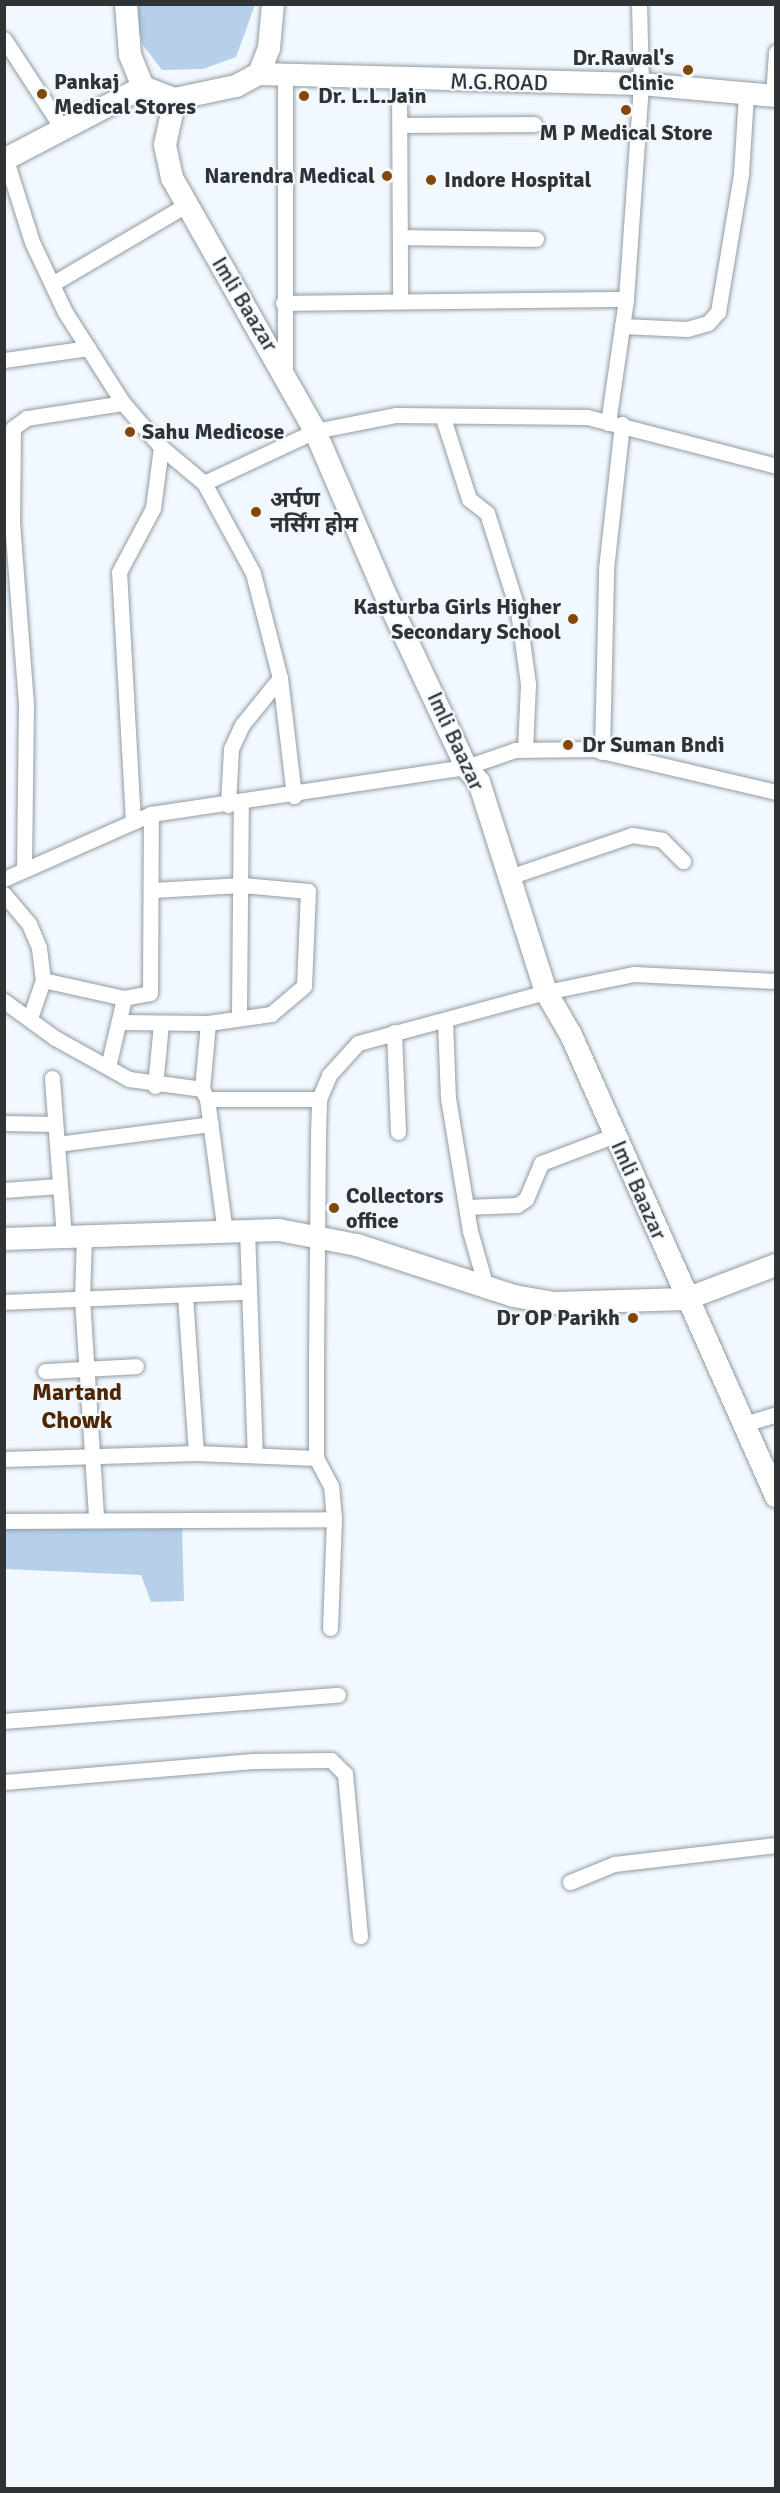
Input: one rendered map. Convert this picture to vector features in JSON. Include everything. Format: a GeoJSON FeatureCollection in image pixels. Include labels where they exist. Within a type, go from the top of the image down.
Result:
{"type":"FeatureCollection","features":[{"type":"Feature","properties":{"kind":"main road"},"geometry":{"type":"LineString","coordinates":[[126,4],[130,55],[143,87],[175,99],[236,86],[259,74],[269,48],[273,4]]}},
{"type":"Feature","properties":{"kind":"main road","name":"M.G.ROAD"},"geometry":{"type":"LineString","coordinates":[[259,74],[399,80],[640,84],[774,96]]}},
{"type":"Feature","properties":{"kind":"main road"},"geometry":{"type":"LineString","coordinates":[[5,160],[64,131],[143,87]]}},
{"type":"Feature","properties":{"kind":"main road","name":"Imli Baazar"},"geometry":{"type":"LineString","coordinates":[[175,99],[165,145],[172,178],[285,370],[315,431],[466,767],[479,782],[506,878],[546,992],[615,1135],[741,1425],[776,1496]]}},
{"type":"Feature","properties":{"kind":"main road"},"geometry":{"type":"LineString","coordinates":[[4,1239],[236,1231],[318,1236],[486,1287],[554,1303],[686,1299],[776,1265]]}},
{"type":"Feature","properties":{"kind":"street"},"geometry":{"type":"LineString","coordinates":[[602,752],[606,569],[640,84],[639,4]]}},
{"type":"Feature","properties":{"kind":"street"},"geometry":{"type":"LineString","coordinates":[[6,46],[64,131]]}},
{"type":"Feature","properties":{"kind":"street"},"geometry":{"type":"LineString","coordinates":[[774,96],[776,52]]}},
{"type":"Feature","properties":{"kind":"street"},"geometry":{"type":"LineString","coordinates":[[285,75],[283,303],[285,370]]}},
{"type":"Feature","properties":{"kind":"street"},"geometry":{"type":"LineString","coordinates":[[399,80],[400,301]]}},
{"type":"Feature","properties":{"kind":"street"},"geometry":{"type":"LineString","coordinates":[[622,326],[687,329],[708,323],[718,312],[741,174],[746,94]]}},
{"type":"Feature","properties":{"kind":"street"},"geometry":{"type":"LineString","coordinates":[[400,125],[534,124]]}},
{"type":"Feature","properties":{"kind":"street"},"geometry":{"type":"LineString","coordinates":[[5,160],[52,284],[88,348],[123,403],[161,447],[204,483],[253,573],[279,678],[294,796]]}},
{"type":"Feature","properties":{"kind":"street"},"geometry":{"type":"LineString","coordinates":[[52,284],[186,205]]}},
{"type":"Feature","properties":{"kind":"street"},"geometry":{"type":"LineString","coordinates":[[400,237],[536,239]]}},
{"type":"Feature","properties":{"kind":"street"},"geometry":{"type":"LineString","coordinates":[[283,303],[626,299]]}},
{"type":"Feature","properties":{"kind":"street"},"geometry":{"type":"LineString","coordinates":[[4,360],[88,348]]}},
{"type":"Feature","properties":{"kind":"street"},"geometry":{"type":"LineString","coordinates":[[24,868],[26,704],[12,524],[13,428],[27,418],[123,403]]}},
{"type":"Feature","properties":{"kind":"street"},"geometry":{"type":"LineString","coordinates":[[204,483],[315,431],[396,415],[443,418],[587,417],[776,466]]}},
{"type":"Feature","properties":{"kind":"street"},"geometry":{"type":"LineString","coordinates":[[443,418],[469,499],[487,513],[518,611],[528,684],[525,749]]}},
{"type":"Feature","properties":{"kind":"street"},"geometry":{"type":"LineString","coordinates":[[133,821],[119,572],[153,508],[161,447]]}},
{"type":"Feature","properties":{"kind":"street"},"geometry":{"type":"LineString","coordinates":[[239,1015],[242,885],[231,749],[242,725],[279,678]]}},
{"type":"Feature","properties":{"kind":"street"},"geometry":{"type":"LineString","coordinates":[[4,879],[24,868],[151,814],[294,796],[466,767],[525,749],[602,752],[776,792]]}},
{"type":"Feature","properties":{"kind":"street"},"geometry":{"type":"LineString","coordinates":[[43,980],[124,998],[150,993],[153,986],[151,814]]}},
{"type":"Feature","properties":{"kind":"street"},"geometry":{"type":"LineString","coordinates":[[506,878],[632,835],[662,840],[683,861]]}},
{"type":"Feature","properties":{"kind":"street"},"geometry":{"type":"LineString","coordinates":[[120,1022],[208,1023],[239,1015],[271,1014],[304,986],[311,897],[300,889],[242,885],[152,890]]}},
{"type":"Feature","properties":{"kind":"street"},"geometry":{"type":"LineString","coordinates":[[4,894],[29,924],[39,948],[43,980],[30,1018]]}},
{"type":"Feature","properties":{"kind":"street"},"geometry":{"type":"LineString","coordinates":[[330,1628],[334,1519],[331,1486],[316,1458],[320,1099],[329,1075],[358,1043],[546,992],[634,974],[776,981]]}},
{"type":"Feature","properties":{"kind":"street"},"geometry":{"type":"LineString","coordinates":[[108,1067],[124,998]]}},
{"type":"Feature","properties":{"kind":"street"},"geometry":{"type":"LineString","coordinates":[[6,1005],[108,1067],[155,1086],[205,1094],[320,1099]]}},
{"type":"Feature","properties":{"kind":"street"},"geometry":{"type":"LineString","coordinates":[[445,1021],[448,1098],[468,1207],[486,1287]]}},
{"type":"Feature","properties":{"kind":"street"},"geometry":{"type":"LineString","coordinates":[[208,1023],[205,1094],[236,1231],[245,1292],[255,1455]]}},
{"type":"Feature","properties":{"kind":"street"},"geometry":{"type":"LineString","coordinates":[[155,1086],[161,1024]]}},
{"type":"Feature","properties":{"kind":"street"},"geometry":{"type":"LineString","coordinates":[[394,1032],[399,1132]]}},
{"type":"Feature","properties":{"kind":"street"},"geometry":{"type":"LineString","coordinates":[[52,1078],[59,1186],[74,1237],[89,1368],[96,1518]]}},
{"type":"Feature","properties":{"kind":"street"},"geometry":{"type":"LineString","coordinates":[[4,1123],[55,1124]]}},
{"type":"Feature","properties":{"kind":"street"},"geometry":{"type":"LineString","coordinates":[[57,1144],[210,1124]]}},
{"type":"Feature","properties":{"kind":"street"},"geometry":{"type":"LineString","coordinates":[[468,1207],[517,1205],[526,1199],[541,1164],[615,1135]]}},
{"type":"Feature","properties":{"kind":"street"},"geometry":{"type":"LineString","coordinates":[[4,1190],[59,1186]]}},
{"type":"Feature","properties":{"kind":"street"},"geometry":{"type":"LineString","coordinates":[[4,1302],[245,1292]]}},
{"type":"Feature","properties":{"kind":"street"},"geometry":{"type":"LineString","coordinates":[[186,1296],[196,1453]]}},
{"type":"Feature","properties":{"kind":"street"},"geometry":{"type":"LineString","coordinates":[[45,1371],[136,1366]]}},
{"type":"Feature","properties":{"kind":"street"},"geometry":{"type":"LineString","coordinates":[[741,1425],[776,1414]]}},
{"type":"Feature","properties":{"kind":"street"},"geometry":{"type":"LineString","coordinates":[[4,1459],[196,1453],[316,1458]]}},
{"type":"Feature","properties":{"kind":"street"},"geometry":{"type":"LineString","coordinates":[[4,1521],[96,1518],[334,1519]]}},
{"type":"Feature","properties":{"kind":"street"},"geometry":{"type":"LineString","coordinates":[[4,1721],[338,1695]]}},
{"type":"Feature","properties":{"kind":"street"},"geometry":{"type":"LineString","coordinates":[[4,1782],[253,1761],[331,1760],[345,1774],[360,1936]]}},
{"type":"Feature","properties":{"kind":"street"},"geometry":{"type":"LineString","coordinates":[[570,1881],[614,1864],[776,1845]]}},
{"type":"Feature","properties":{"kind":"shaded area"},"geometry":{"type":"Polygon","coordinates":[[[131,5],[255,5],[236,57],[203,69],[162,70],[143,45],[131,5]]]}},
{"type":"Feature","properties":{"kind":"shaded area"},"geometry":{"type":"Polygon","coordinates":[[[5,1525],[182,1525],[184,1601],[151,1602],[141,1575],[5,1569],[5,1525]]]}},
{"type":"Feature","properties":{"kind":"place","name":"Dr.Rawal's Clinic"},"geometry":{"type":"Point","coordinates":[688,70]}},
{"type":"Feature","properties":{"kind":"place","name":"Pankaj Medical Stores"},"geometry":{"type":"Point","coordinates":[42,94]}},
{"type":"Feature","properties":{"kind":"place","name":"Dr. L.L.Jain"},"geometry":{"type":"Point","coordinates":[304,96]}},
{"type":"Feature","properties":{"kind":"place","name":"M P Medical Store"},"geometry":{"type":"Point","coordinates":[626,110]}},
{"type":"Feature","properties":{"kind":"place","name":"Narendra Medical"},"geometry":{"type":"Point","coordinates":[387,176]}},
{"type":"Feature","properties":{"kind":"place","name":"Indore Hospital"},"geometry":{"type":"Point","coordinates":[431,180]}},
{"type":"Feature","properties":{"kind":"place","name":"Sahu Medicose"},"geometry":{"type":"Point","coordinates":[130,432]}},
{"type":"Feature","properties":{"kind":"place","name":"अर्पण नर्सिंग होम"},"geometry":{"type":"Point","coordinates":[256,512]}},
{"type":"Feature","properties":{"kind":"place","name":"Kasturba Girls Higher Secondary School"},"geometry":{"type":"Point","coordinates":[573,619]}},
{"type":"Feature","properties":{"kind":"place","name":"Dr Suman Bndi"},"geometry":{"type":"Point","coordinates":[568,745]}},
{"type":"Feature","properties":{"kind":"place","name":"Collectors office"},"geometry":{"type":"Point","coordinates":[334,1208]}},
{"type":"Feature","properties":{"kind":"place","name":"Dr OP Parikh"},"geometry":{"type":"Point","coordinates":[633,1318]}},
{"type":"Feature","properties":{"kind":"district","name":"Martand Chowk"},"geometry":{"type":"Point","coordinates":[77,1407]}}]}
